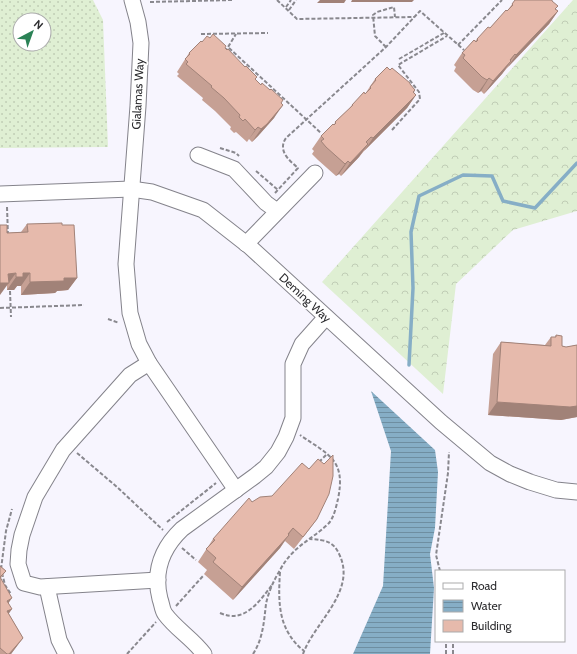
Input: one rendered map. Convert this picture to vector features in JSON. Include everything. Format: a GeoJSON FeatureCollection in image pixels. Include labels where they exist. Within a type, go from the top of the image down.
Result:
{"type":"FeatureCollection","features":[{"type":"Feature","properties":{"kind":"street","name":"Gialamas Way"},"geometry":{"type":"LineString","coordinates":[[132,0],[138,22],[141,43],[138,106],[126,264],[130,313],[139,344],[148,363],[236,490]]}},
{"type":"Feature","properties":{"kind":"street"},"geometry":{"type":"LineString","coordinates":[[198,155],[234,169],[272,207]]}},
{"type":"Feature","properties":{"kind":"street"},"geometry":{"type":"LineString","coordinates":[[246,244],[272,207],[315,173]]}},
{"type":"Feature","properties":{"kind":"street","name":"Deming Way"},"geometry":{"type":"LineString","coordinates":[[0,194],[131,189],[152,192],[203,210],[246,244],[441,422],[490,463],[510,474],[530,482],[556,490],[577,492]]}},
{"type":"Feature","properties":{"kind":"street"},"geometry":{"type":"LineString","coordinates":[[204,654],[164,613],[158,592],[158,580],[160,563],[164,550],[172,538],[182,529],[266,467],[278,452],[286,437],[293,418],[293,364],[302,344],[326,317]]}},
{"type":"Feature","properties":{"kind":"street"},"geometry":{"type":"LineString","coordinates":[[148,363],[130,375],[63,450],[35,497],[18,550],[18,564],[24,583],[40,587],[158,580]]}},
{"type":"Feature","properties":{"kind":"street"},"geometry":{"type":"LineString","coordinates":[[47,587],[59,640],[66,654]]}},
{"type":"Feature","properties":{"kind":"path"},"geometry":{"type":"LineString","coordinates":[[150,2],[233,0]]}},
{"type":"Feature","properties":{"kind":"path"},"geometry":{"type":"LineString","coordinates":[[277,0],[297,19],[414,17]]}},
{"type":"Feature","properties":{"kind":"path"},"geometry":{"type":"LineString","coordinates":[[286,7],[291,0]]}},
{"type":"Feature","properties":{"kind":"path"},"geometry":{"type":"LineString","coordinates":[[289,10],[296,0]]}},
{"type":"Feature","properties":{"kind":"path"},"geometry":{"type":"LineString","coordinates":[[457,45],[502,0]]}},
{"type":"Feature","properties":{"kind":"path"},"geometry":{"type":"LineString","coordinates":[[386,47],[375,36],[373,18],[374,13],[394,8],[395,17]]}},
{"type":"Feature","properties":{"kind":"path"},"geometry":{"type":"LineString","coordinates":[[272,207],[298,168],[287,158],[284,151],[284,141],[386,47],[420,11],[464,50]]}},
{"type":"Feature","properties":{"kind":"path"},"geometry":{"type":"LineString","coordinates":[[399,60],[444,33]]}},
{"type":"Feature","properties":{"kind":"path"},"geometry":{"type":"LineString","coordinates":[[201,34],[268,34]]}},
{"type":"Feature","properties":{"kind":"path"},"geometry":{"type":"LineString","coordinates":[[224,53],[229,48],[236,34]]}},
{"type":"Feature","properties":{"kind":"path"},"geometry":{"type":"LineString","coordinates":[[392,130],[420,99],[419,92],[398,65],[447,36]]}},
{"type":"Feature","properties":{"kind":"path"},"geometry":{"type":"LineString","coordinates":[[229,48],[322,134]]}},
{"type":"Feature","properties":{"kind":"path"},"geometry":{"type":"LineString","coordinates":[[7,207],[8,237]]}},
{"type":"Feature","properties":{"kind":"path"},"geometry":{"type":"LineString","coordinates":[[10,291],[11,317]]}},
{"type":"Feature","properties":{"kind":"path"},"geometry":{"type":"LineString","coordinates":[[0,308],[84,305]]}},
{"type":"Feature","properties":{"kind":"path"},"geometry":{"type":"LineString","coordinates":[[254,654],[262,635],[266,603],[280,570],[288,556],[294,550],[330,522],[338,500],[340,475],[336,463],[327,454],[296,432]]}},
{"type":"Feature","properties":{"kind":"path"},"geometry":{"type":"LineString","coordinates":[[74,451],[196,560]]}},
{"type":"Feature","properties":{"kind":"path"},"geometry":{"type":"LineString","coordinates":[[440,570],[436,555],[448,473],[449,452]]}},
{"type":"Feature","properties":{"kind":"path"},"geometry":{"type":"LineString","coordinates":[[316,465],[327,454]]}},
{"type":"Feature","properties":{"kind":"path"},"geometry":{"type":"LineString","coordinates":[[167,522],[218,482]]}},
{"type":"Feature","properties":{"kind":"path"},"geometry":{"type":"LineString","coordinates":[[280,570],[278,599],[284,625],[289,636],[303,653],[309,639],[338,594],[344,572],[343,562],[338,550],[326,540],[309,539]]}},
{"type":"Feature","properties":{"kind":"path"},"geometry":{"type":"LineString","coordinates":[[220,613],[230,617],[245,613],[255,606],[275,581]]}},
{"type":"Feature","properties":{"kind":"path"},"geometry":{"type":"LineString","coordinates":[[446,642],[446,654]]}},
{"type":"Feature","properties":{"kind":"path"},"geometry":{"type":"LineString","coordinates":[[453,654],[454,642]]}},
{"type":"Feature","properties":{"kind":"green space"},"geometry":{"type":"Polygon","coordinates":[[[0,0],[93,0],[103,20],[108,147],[0,148],[0,0]]]}},
{"type":"Feature","properties":{"kind":"green space"},"geometry":{"type":"Polygon","coordinates":[[[573,0],[577,0],[577,211],[513,230],[456,284],[443,394],[322,282],[573,0]]]}},
{"type":"Feature","properties":{"kind":"water"},"geometry":{"type":"Polygon","coordinates":[[[371,391],[435,450],[438,472],[435,528],[430,554],[434,588],[430,654],[353,654],[383,586],[391,451],[371,391]]]}},
{"type":"Feature","properties":{"kind":"building"},"geometry":{"type":"Polygon","coordinates":[[[515,0],[552,0],[558,6],[555,9],[558,11],[516,55],[515,54],[510,60],[511,61],[493,81],[489,78],[487,80],[463,58],[465,55],[462,53],[474,40],[476,42],[488,27],[490,28],[506,10],[507,11],[513,5],[512,4],[515,0]]]}},
{"type":"Feature","properties":{"kind":"building"},"geometry":{"type":"Polygon","coordinates":[[[213,34],[226,46],[225,48],[227,50],[228,49],[257,77],[255,79],[261,85],[262,83],[270,90],[271,89],[283,100],[281,103],[283,105],[261,129],[258,127],[255,130],[245,119],[243,121],[239,117],[240,115],[211,87],[212,86],[186,64],[188,62],[185,59],[190,54],[189,53],[207,36],[210,38],[213,34]]]}},
{"type":"Feature","properties":{"kind":"building"},"geometry":{"type":"Polygon","coordinates":[[[387,67],[390,70],[392,68],[410,83],[415,90],[413,92],[416,95],[373,138],[371,137],[366,142],[368,144],[350,163],[348,161],[345,164],[326,147],[321,141],[324,139],[321,136],[333,124],[334,125],[336,123],[335,122],[364,92],[365,94],[371,88],[370,87],[376,80],[375,79],[387,67]]]}},
{"type":"Feature","properties":{"kind":"building"},"geometry":{"type":"Polygon","coordinates":[[[62,223],[62,225],[74,225],[77,278],[64,278],[64,281],[30,282],[30,273],[23,273],[23,277],[16,277],[16,273],[8,274],[9,283],[0,283],[0,225],[7,225],[7,233],[28,232],[27,224],[62,223]]]}},
{"type":"Feature","properties":{"kind":"building"},"geometry":{"type":"Polygon","coordinates":[[[556,335],[562,336],[562,346],[566,347],[577,345],[577,406],[570,407],[497,402],[501,342],[551,346],[551,337],[556,337],[556,335]]]}},
{"type":"Feature","properties":{"kind":"building"},"geometry":{"type":"Polygon","coordinates":[[[333,455],[333,476],[329,494],[317,519],[303,537],[293,528],[288,534],[289,535],[242,587],[213,562],[216,558],[206,549],[249,498],[252,502],[260,497],[272,496],[302,463],[309,469],[318,459],[324,464],[333,455]]]}},
{"type":"Feature","properties":{"kind":"building"},"geometry":{"type":"Polygon","coordinates":[[[0,566],[6,571],[0,577],[0,566]]]}},
{"type":"Feature","properties":{"kind":"building"},"geometry":{"type":"Polygon","coordinates":[[[0,577],[12,598],[7,601],[12,609],[7,611],[23,638],[9,654],[0,648],[0,577]]]}},
{"type":"Feature","properties":{"kind":"waterway"},"geometry":{"type":"LineString","coordinates":[[409,365],[413,288],[411,232],[419,196],[463,175],[492,176],[503,201],[535,208],[577,163]]}}]}
